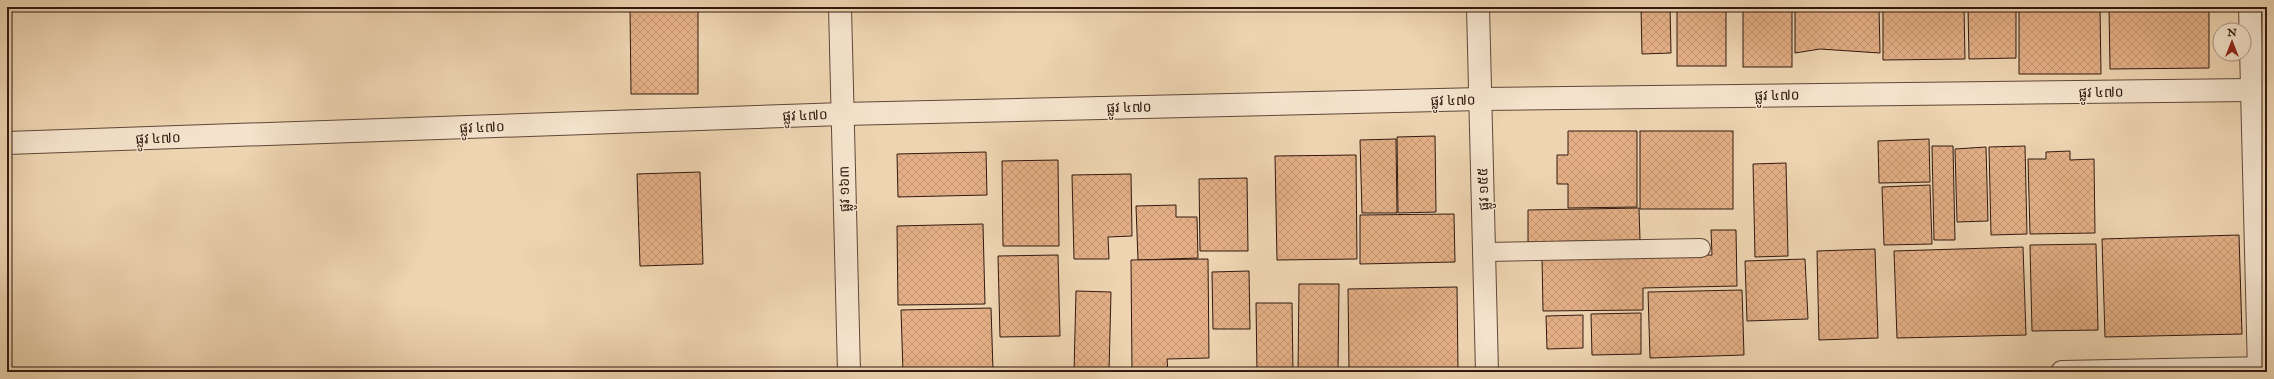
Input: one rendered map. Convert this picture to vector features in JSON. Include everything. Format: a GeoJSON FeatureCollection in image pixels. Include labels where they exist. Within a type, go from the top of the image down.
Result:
{"type":"FeatureCollection","features":[{"type":"Feature","properties":{"kind":"street","name":"ផ្លូវ ១៦៣"},"geometry":{"type":"LineString","coordinates":[[840,7],[849,372]]}},
{"type":"Feature","properties":{"kind":"street","name":"ផ្លូវ ១៥៥"},"geometry":{"type":"LineString","coordinates":[[1478,7],[1488,372]]}},
{"type":"Feature","properties":{"kind":"street"},"geometry":{"type":"LineString","coordinates":[[2062,372],[2261,369],[2250,7]]}},
{"type":"Feature","properties":{"kind":"street","name":"ផ្លូវ ៤៧០"},"geometry":{"type":"LineString","coordinates":[[7,143],[843,114],[1481,99],[2252,90]]}},
{"type":"Feature","properties":{"kind":"lane"},"geometry":{"type":"LineString","coordinates":[[1485,252],[1701,248]]}},
{"type":"Feature","properties":{"kind":"building"},"geometry":{"type":"Polygon","coordinates":[[[630,7],[698,7],[698,94],[631,94],[630,7]]]}},
{"type":"Feature","properties":{"kind":"building"},"geometry":{"type":"Polygon","coordinates":[[[1641,7],[1670,7],[1671,53],[1642,54],[1641,7]]]}},
{"type":"Feature","properties":{"kind":"building"},"geometry":{"type":"Polygon","coordinates":[[[1677,7],[1726,7],[1726,66],[1677,66],[1677,7]]]}},
{"type":"Feature","properties":{"kind":"building"},"geometry":{"type":"Polygon","coordinates":[[[1743,7],[1792,7],[1792,67],[1743,67],[1743,7]]]}},
{"type":"Feature","properties":{"kind":"building"},"geometry":{"type":"Polygon","coordinates":[[[1795,7],[1879,7],[1880,53],[1820,49],[1795,53],[1795,7]]]}},
{"type":"Feature","properties":{"kind":"building"},"geometry":{"type":"Polygon","coordinates":[[[1883,7],[1964,7],[1965,59],[1883,60],[1883,7]]]}},
{"type":"Feature","properties":{"kind":"building"},"geometry":{"type":"Polygon","coordinates":[[[1968,7],[2016,7],[2016,58],[1969,59],[1968,7]]]}},
{"type":"Feature","properties":{"kind":"building"},"geometry":{"type":"Polygon","coordinates":[[[2019,7],[2100,7],[2101,74],[2019,74],[2019,7]]]}},
{"type":"Feature","properties":{"kind":"building"},"geometry":{"type":"Polygon","coordinates":[[[2109,7],[2209,7],[2209,68],[2110,69],[2109,7]]]}},
{"type":"Feature","properties":{"kind":"building"},"geometry":{"type":"Polygon","coordinates":[[[1568,131],[1637,131],[1637,207],[1568,208],[1568,184],[1557,184],[1557,155],[1568,155],[1568,131]]]}},
{"type":"Feature","properties":{"kind":"building"},"geometry":{"type":"Polygon","coordinates":[[[1640,131],[1733,131],[1733,209],[1640,209],[1640,131]]]}},
{"type":"Feature","properties":{"kind":"building"},"geometry":{"type":"Polygon","coordinates":[[[1435,136],[1436,212],[1398,213],[1397,137],[1435,136]]]}},
{"type":"Feature","properties":{"kind":"building"},"geometry":{"type":"Polygon","coordinates":[[[1396,139],[1397,213],[1362,213],[1360,140],[1396,139]]]}},
{"type":"Feature","properties":{"kind":"building"},"geometry":{"type":"Polygon","coordinates":[[[1929,139],[1930,182],[1879,183],[1878,141],[1929,139]]]}},
{"type":"Feature","properties":{"kind":"building"},"geometry":{"type":"Polygon","coordinates":[[[1932,146],[1953,146],[1955,240],[1934,240],[1932,146]]]}},
{"type":"Feature","properties":{"kind":"building"},"geometry":{"type":"Polygon","coordinates":[[[2025,146],[2027,234],[1991,235],[1989,147],[2025,146]]]}},
{"type":"Feature","properties":{"kind":"building"},"geometry":{"type":"Polygon","coordinates":[[[1986,147],[1988,221],[1957,222],[1955,149],[1986,147]]]}},
{"type":"Feature","properties":{"kind":"building"},"geometry":{"type":"Polygon","coordinates":[[[2070,151],[2070,160],[2094,159],[2095,233],[2030,234],[2028,159],[2046,159],[2046,152],[2070,151]]]}},
{"type":"Feature","properties":{"kind":"building"},"geometry":{"type":"Polygon","coordinates":[[[986,152],[987,195],[898,197],[897,154],[986,152]]]}},
{"type":"Feature","properties":{"kind":"building"},"geometry":{"type":"Polygon","coordinates":[[[1356,155],[1357,259],[1277,260],[1275,156],[1356,155]]]}},
{"type":"Feature","properties":{"kind":"building"},"geometry":{"type":"Polygon","coordinates":[[[1058,160],[1059,246],[1003,246],[1002,161],[1058,160]]]}},
{"type":"Feature","properties":{"kind":"building"},"geometry":{"type":"Polygon","coordinates":[[[1786,163],[1788,256],[1755,257],[1753,164],[1786,163]]]}},
{"type":"Feature","properties":{"kind":"building"},"geometry":{"type":"Polygon","coordinates":[[[700,172],[703,264],[640,266],[637,174],[700,172]]]}},
{"type":"Feature","properties":{"kind":"building"},"geometry":{"type":"Polygon","coordinates":[[[1131,174],[1132,236],[1108,237],[1109,259],[1074,259],[1072,175],[1131,174]]]}},
{"type":"Feature","properties":{"kind":"building"},"geometry":{"type":"Polygon","coordinates":[[[1247,178],[1248,251],[1200,251],[1199,179],[1247,178]]]}},
{"type":"Feature","properties":{"kind":"building"},"geometry":{"type":"Polygon","coordinates":[[[1930,185],[1932,244],[1884,245],[1882,187],[1930,185]]]}},
{"type":"Feature","properties":{"kind":"building"},"geometry":{"type":"Polygon","coordinates":[[[1176,205],[1176,217],[1197,217],[1198,258],[1138,260],[1136,206],[1176,205]]]}},
{"type":"Feature","properties":{"kind":"building"},"geometry":{"type":"Polygon","coordinates":[[[1639,208],[1640,240],[1528,242],[1528,210],[1639,208]]]}},
{"type":"Feature","properties":{"kind":"building"},"geometry":{"type":"Polygon","coordinates":[[[1454,214],[1455,262],[1360,264],[1360,215],[1454,214]]]}},
{"type":"Feature","properties":{"kind":"building"},"geometry":{"type":"Polygon","coordinates":[[[983,224],[985,304],[898,305],[897,226],[983,224]]]}},
{"type":"Feature","properties":{"kind":"building"},"geometry":{"type":"Polygon","coordinates":[[[1711,230],[1736,230],[1737,286],[1643,288],[1643,310],[1543,311],[1542,258],[1712,255],[1711,230]]]}},
{"type":"Feature","properties":{"kind":"building"},"geometry":{"type":"Polygon","coordinates":[[[2239,235],[2242,334],[2105,337],[2102,239],[2239,235]]]}},
{"type":"Feature","properties":{"kind":"building"},"geometry":{"type":"Polygon","coordinates":[[[2096,244],[2098,330],[2032,331],[2030,245],[2096,244]]]}},
{"type":"Feature","properties":{"kind":"building"},"geometry":{"type":"Polygon","coordinates":[[[2023,247],[2026,335],[1897,338],[1894,251],[2023,247]]]}},
{"type":"Feature","properties":{"kind":"building"},"geometry":{"type":"Polygon","coordinates":[[[1875,249],[1878,338],[1819,340],[1817,251],[1875,249]]]}},
{"type":"Feature","properties":{"kind":"building"},"geometry":{"type":"Polygon","coordinates":[[[1058,255],[1060,336],[1000,337],[998,256],[1058,255]]]}},
{"type":"Feature","properties":{"kind":"building"},"geometry":{"type":"Polygon","coordinates":[[[1208,259],[1209,358],[1167,359],[1168,372],[1132,372],[1131,260],[1208,259]]]}},
{"type":"Feature","properties":{"kind":"building"},"geometry":{"type":"Polygon","coordinates":[[[1805,259],[1808,319],[1747,321],[1745,261],[1805,259]]]}},
{"type":"Feature","properties":{"kind":"building"},"geometry":{"type":"Polygon","coordinates":[[[1249,271],[1250,329],[1213,329],[1212,272],[1249,271]]]}},
{"type":"Feature","properties":{"kind":"building"},"geometry":{"type":"Polygon","coordinates":[[[1299,284],[1339,284],[1338,372],[1298,372],[1299,284]]]}},
{"type":"Feature","properties":{"kind":"building"},"geometry":{"type":"Polygon","coordinates":[[[1457,287],[1458,368],[1349,370],[1348,289],[1457,287]]]}},
{"type":"Feature","properties":{"kind":"building"},"geometry":{"type":"Polygon","coordinates":[[[1742,290],[1744,355],[1650,358],[1648,292],[1742,290]]]}},
{"type":"Feature","properties":{"kind":"building"},"geometry":{"type":"Polygon","coordinates":[[[1076,291],[1111,292],[1109,372],[1074,372],[1076,291]]]}},
{"type":"Feature","properties":{"kind":"building"},"geometry":{"type":"Polygon","coordinates":[[[1256,303],[1292,303],[1293,372],[1257,372],[1256,303]]]}},
{"type":"Feature","properties":{"kind":"building"},"geometry":{"type":"Polygon","coordinates":[[[991,308],[993,370],[903,372],[901,310],[991,308]]]}},
{"type":"Feature","properties":{"kind":"building"},"geometry":{"type":"Polygon","coordinates":[[[1641,313],[1641,354],[1592,355],[1591,314],[1641,313]]]}},
{"type":"Feature","properties":{"kind":"building"},"geometry":{"type":"Polygon","coordinates":[[[1583,315],[1583,348],[1547,349],[1546,316],[1583,315]]]}}]}
